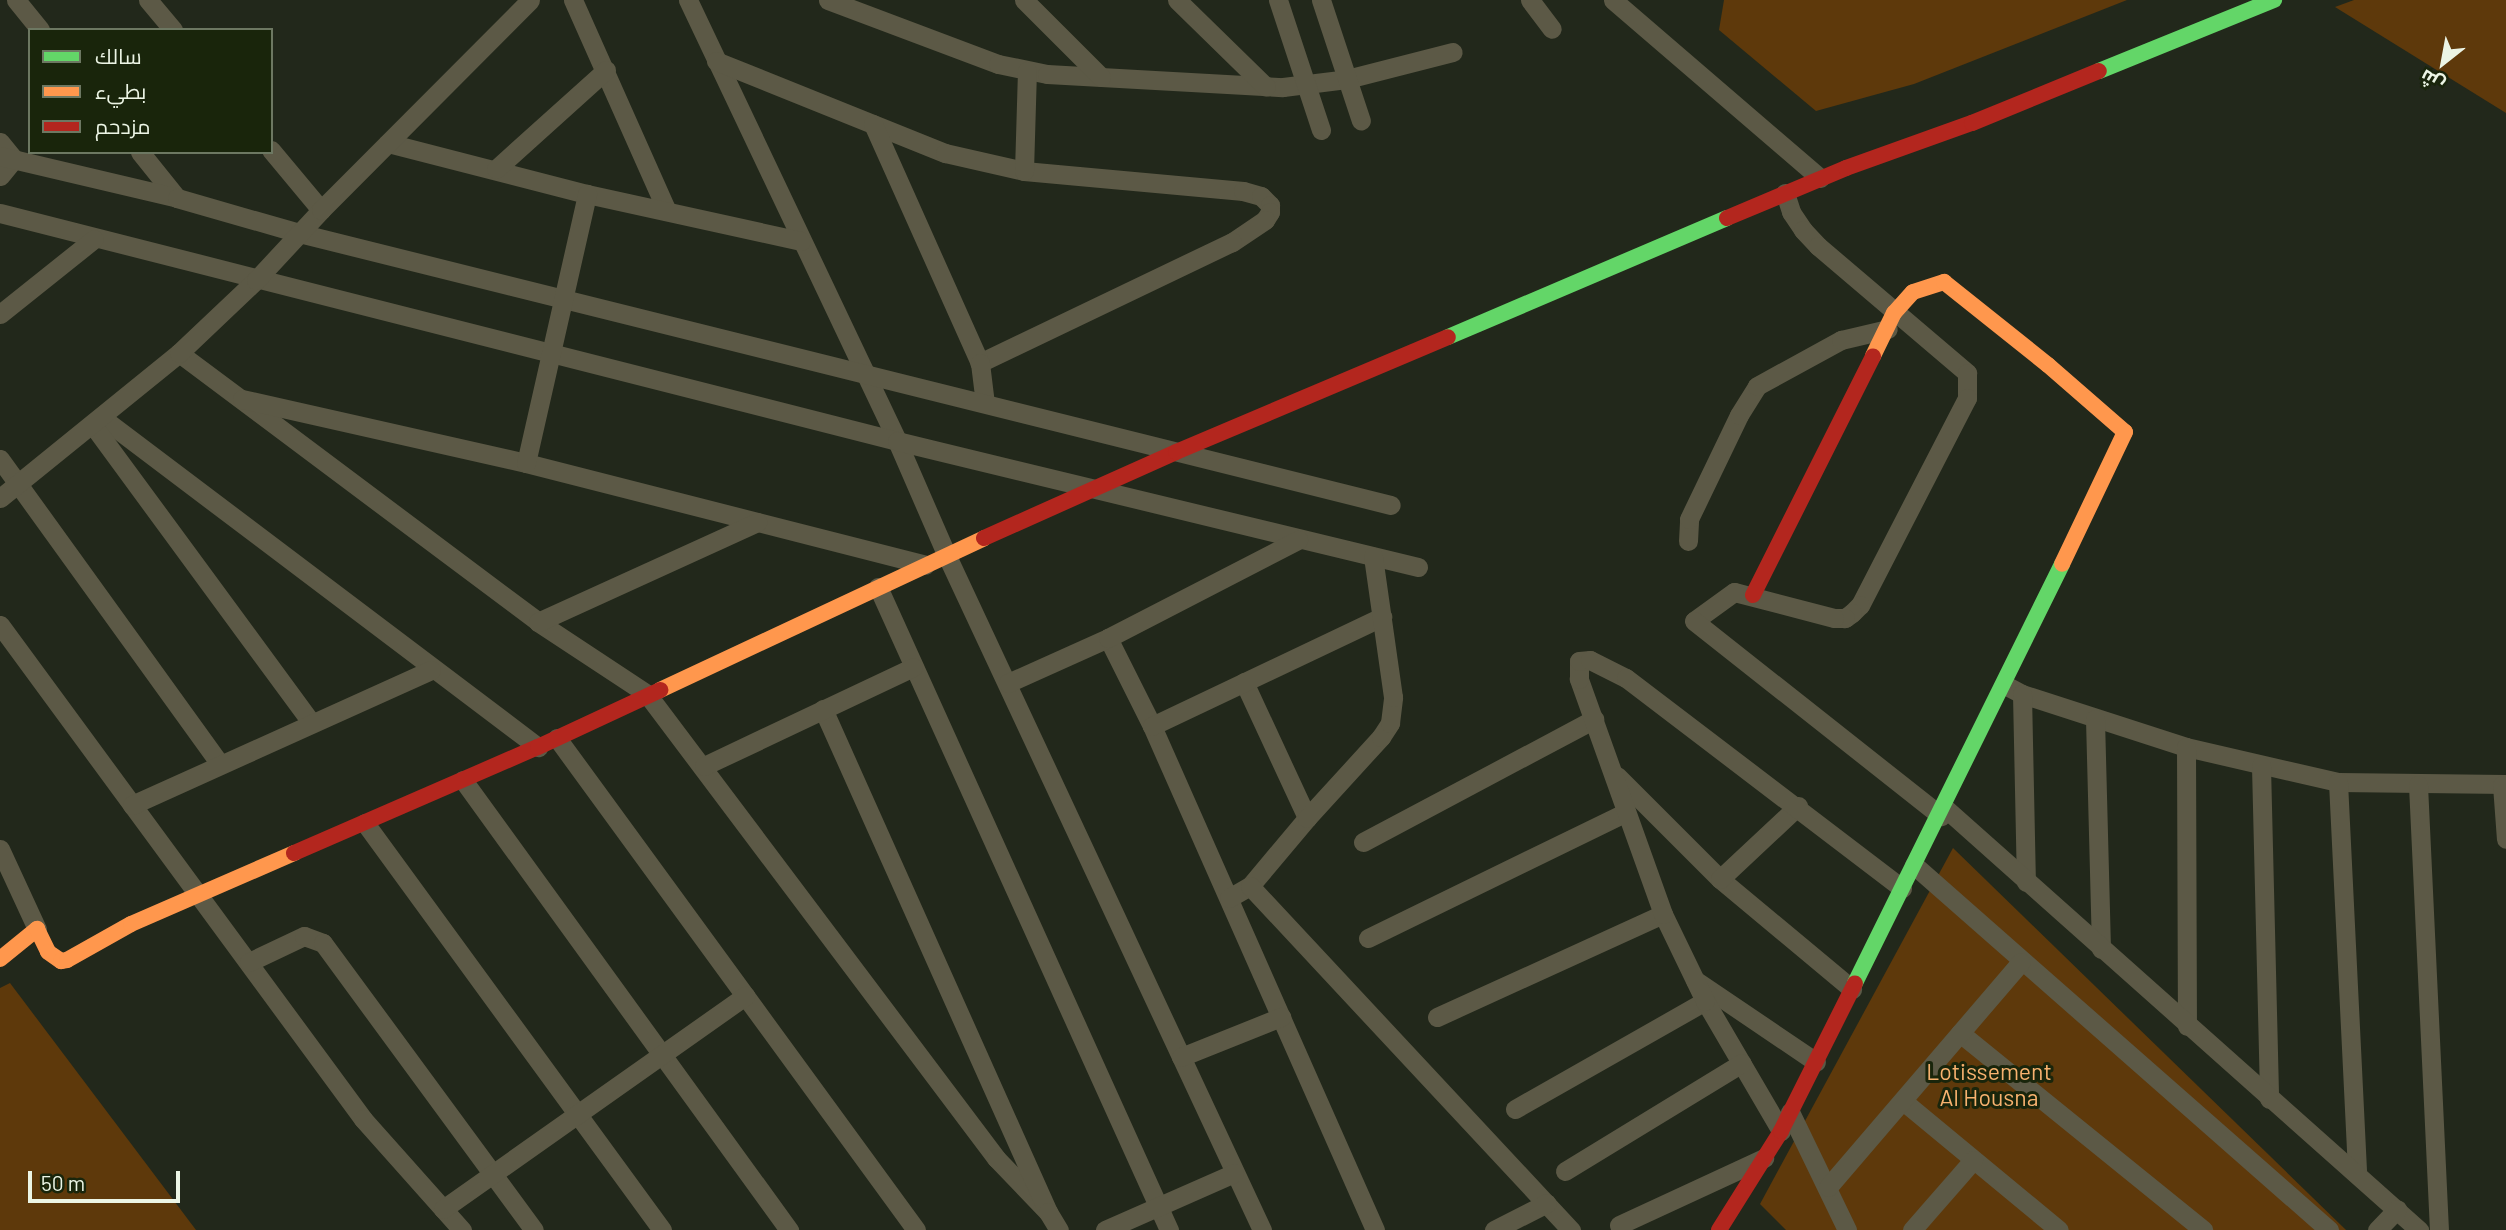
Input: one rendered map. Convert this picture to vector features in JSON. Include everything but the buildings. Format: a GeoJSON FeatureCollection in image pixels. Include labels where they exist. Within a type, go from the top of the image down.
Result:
{"type":"FeatureCollection","features":[{"type":"Feature","properties":{"kind":"street"},"geometry":{"type":"LineString","coordinates":[[16,0],[38,28]]}},
{"type":"Feature","properties":{"kind":"street"},"geometry":{"type":"LineString","coordinates":[[148,0],[171,28]]}},
{"type":"Feature","properties":{"kind":"street"},"geometry":{"type":"LineString","coordinates":[[0,498],[179,353],[256,280],[321,210],[530,0]]}},
{"type":"Feature","properties":{"kind":"street"},"geometry":{"type":"LineString","coordinates":[[573,0],[667,211]]}},
{"type":"Feature","properties":{"kind":"street"},"geometry":{"type":"LineString","coordinates":[[1024,0],[1101,77]]}},
{"type":"Feature","properties":{"kind":"street"},"geometry":{"type":"LineString","coordinates":[[1177,0],[1266,88]]}},
{"type":"Feature","properties":{"kind":"street"},"geometry":{"type":"LineString","coordinates":[[1278,0],[1321,130]]}},
{"type":"Feature","properties":{"kind":"street"},"geometry":{"type":"LineString","coordinates":[[1321,0],[1361,121]]}},
{"type":"Feature","properties":{"kind":"street"},"geometry":{"type":"LineString","coordinates":[[1530,0],[1552,29]]}},
{"type":"Feature","properties":{"kind":"street"},"geometry":{"type":"LineString","coordinates":[[1613,0],[1820,178]]}},
{"type":"Feature","properties":{"kind":"street"},"geometry":{"type":"LineString","coordinates":[[0,849],[48,952],[61,961],[67,960],[131,924],[538,747],[1095,487],[1820,178],[1972,123],[2274,0]]}},
{"type":"Feature","properties":{"kind":"street"},"geometry":{"type":"LineString","coordinates":[[690,1],[1262,1230]]}},
{"type":"Feature","properties":{"kind":"street"},"geometry":{"type":"LineString","coordinates":[[833,1],[998,64],[1027,71],[1266,88],[1347,79],[1453,52]]}},
{"type":"Feature","properties":{"kind":"street"},"geometry":{"type":"LineString","coordinates":[[716,61],[945,153],[1024,171],[1243,191],[1267,201],[1270,212],[1254,230],[981,363]]}},
{"type":"Feature","properties":{"kind":"street"},"geometry":{"type":"LineString","coordinates":[[496,169],[606,70]]}},
{"type":"Feature","properties":{"kind":"street"},"geometry":{"type":"LineString","coordinates":[[1024,171],[1027,71]]}},
{"type":"Feature","properties":{"kind":"street"},"geometry":{"type":"LineString","coordinates":[[873,124],[981,363],[985,402]]}},
{"type":"Feature","properties":{"kind":"street"},"geometry":{"type":"LineString","coordinates":[[0,142],[7,158],[0,176]]}},
{"type":"Feature","properties":{"kind":"street"},"geometry":{"type":"LineString","coordinates":[[388,143],[587,194],[800,241]]}},
{"type":"Feature","properties":{"kind":"street"},"geometry":{"type":"LineString","coordinates":[[273,151],[321,210]]}},
{"type":"Feature","properties":{"kind":"street"},"geometry":{"type":"LineString","coordinates":[[142,154],[177,198]]}},
{"type":"Feature","properties":{"kind":"street"},"geometry":{"type":"LineString","coordinates":[[7,158],[177,198],[299,233],[1391,505]]}},
{"type":"Feature","properties":{"kind":"street"},"geometry":{"type":"LineString","coordinates":[[1785,193],[1791,212],[1802,230],[1891,321],[1967,373],[1967,398],[1860,604],[1846,618],[1834,618],[1734,592],[1694,621],[1943,812],[2026,882],[2419,1230]]}},
{"type":"Feature","properties":{"kind":"street"},"geometry":{"type":"LineString","coordinates":[[526,463],[587,194]]}},
{"type":"Feature","properties":{"kind":"street"},"geometry":{"type":"LineString","coordinates":[[0,213],[897,441],[1418,567]]}},
{"type":"Feature","properties":{"kind":"street"},"geometry":{"type":"LineString","coordinates":[[0,314],[94,239]]}},
{"type":"Feature","properties":{"kind":"street"},"geometry":{"type":"LineString","coordinates":[[1719,1230],[1781,1131],[1914,865],[2014,690],[2124,432],[2048,365],[1944,282],[1913,292],[1891,321],[1753,595]]}},
{"type":"Feature","properties":{"kind":"street"},"geometry":{"type":"LineString","coordinates":[[1688,541],[1689,519],[1739,415],[1757,386],[1841,340],[1891,321]]}},
{"type":"Feature","properties":{"kind":"street"},"geometry":{"type":"LineString","coordinates":[[179,353],[235,398],[538,622],[647,694],[704,766],[965,1118],[996,1158],[1048,1212]]}},
{"type":"Feature","properties":{"kind":"street"},"geometry":{"type":"LineString","coordinates":[[235,398],[526,463],[925,565]]}},
{"type":"Feature","properties":{"kind":"street"},"geometry":{"type":"LineString","coordinates":[[97,420],[538,747]]}},
{"type":"Feature","properties":{"kind":"street"},"geometry":{"type":"LineString","coordinates":[[97,420],[312,723]]}},
{"type":"Feature","properties":{"kind":"street"},"geometry":{"type":"LineString","coordinates":[[0,459],[220,764]]}},
{"type":"Feature","properties":{"kind":"street"},"geometry":{"type":"LineString","coordinates":[[538,622],[757,522]]}},
{"type":"Feature","properties":{"kind":"street"},"geometry":{"type":"LineString","coordinates":[[1008,684],[1108,638],[1298,540]]}},
{"type":"Feature","properties":{"kind":"street"},"geometry":{"type":"LineString","coordinates":[[1229,898],[1250,886],[1381,737],[1390,723],[1393,697],[1373,556]]}},
{"type":"Feature","properties":{"kind":"street"},"geometry":{"type":"LineString","coordinates":[[878,587],[1169,1230]]}},
{"type":"Feature","properties":{"kind":"street"},"geometry":{"type":"LineString","coordinates":[[1152,726],[1382,617]]}},
{"type":"Feature","properties":{"kind":"street"},"geometry":{"type":"LineString","coordinates":[[0,625],[363,1119],[462,1230]]}},
{"type":"Feature","properties":{"kind":"street"},"geometry":{"type":"LineString","coordinates":[[1108,638],[1152,726],[1375,1230]]}},
{"type":"Feature","properties":{"kind":"street"},"geometry":{"type":"LineString","coordinates":[[1781,1131],[1705,1001],[1663,914],[1579,679],[1579,661],[1590,660],[1626,678],[1798,806],[1902,888]]}},
{"type":"Feature","properties":{"kind":"street"},"geometry":{"type":"LineString","coordinates":[[704,766],[913,667]]}},
{"type":"Feature","properties":{"kind":"street"},"geometry":{"type":"LineString","coordinates":[[132,805],[431,670]]}},
{"type":"Feature","properties":{"kind":"street"},"geometry":{"type":"LineString","coordinates":[[1244,682],[1307,818]]}},
{"type":"Feature","properties":{"kind":"street"},"geometry":{"type":"LineString","coordinates":[[2014,690],[2186,747],[2338,782],[2504,784],[2506,839]]}},
{"type":"Feature","properties":{"kind":"street"},"geometry":{"type":"LineString","coordinates":[[2014,690],[2026,882]]}},
{"type":"Feature","properties":{"kind":"street"},"geometry":{"type":"LineString","coordinates":[[823,709],[1048,1212],[1059,1230]]}},
{"type":"Feature","properties":{"kind":"street"},"geometry":{"type":"LineString","coordinates":[[1363,842],[1594,719]]}},
{"type":"Feature","properties":{"kind":"street"},"geometry":{"type":"LineString","coordinates":[[2095,719],[2101,949]]}},
{"type":"Feature","properties":{"kind":"street"},"geometry":{"type":"LineString","coordinates":[[557,738],[916,1230]]}},
{"type":"Feature","properties":{"kind":"street"},"geometry":{"type":"LineString","coordinates":[[2186,747],[2187,1026]]}},
{"type":"Feature","properties":{"kind":"street"},"geometry":{"type":"LineString","coordinates":[[2261,766],[2269,1099]]}},
{"type":"Feature","properties":{"kind":"street"},"geometry":{"type":"LineString","coordinates":[[1615,775],[1720,879],[1852,989]]}},
{"type":"Feature","properties":{"kind":"street"},"geometry":{"type":"LineString","coordinates":[[463,780],[789,1230]]}},
{"type":"Feature","properties":{"kind":"street"},"geometry":{"type":"LineString","coordinates":[[2338,782],[2357,1173]]}},
{"type":"Feature","properties":{"kind":"street"},"geometry":{"type":"LineString","coordinates":[[2417,785],[2439,1230]]}},
{"type":"Feature","properties":{"kind":"street"},"geometry":{"type":"LineString","coordinates":[[1720,879],[1798,806]]}},
{"type":"Feature","properties":{"kind":"street"},"geometry":{"type":"LineString","coordinates":[[1368,938],[1626,812]]}},
{"type":"Feature","properties":{"kind":"street"},"geometry":{"type":"LineString","coordinates":[[365,823],[662,1230]]}},
{"type":"Feature","properties":{"kind":"street"},"geometry":{"type":"LineString","coordinates":[[1914,865],[2021,962],[2329,1230]]}},
{"type":"Feature","properties":{"kind":"street"},"geometry":{"type":"LineString","coordinates":[[1250,886],[1571,1230]]}},
{"type":"Feature","properties":{"kind":"street"},"geometry":{"type":"LineString","coordinates":[[1437,1017],[1663,914]]}},
{"type":"Feature","properties":{"kind":"street"},"geometry":{"type":"LineString","coordinates":[[0,959],[37,929]]}},
{"type":"Feature","properties":{"kind":"street"},"geometry":{"type":"LineString","coordinates":[[249,962],[303,936],[323,943],[534,1230]]}},
{"type":"Feature","properties":{"kind":"street"},"geometry":{"type":"LineString","coordinates":[[1828,1187],[2021,962]]}},
{"type":"Feature","properties":{"kind":"street"},"geometry":{"type":"LineString","coordinates":[[1695,980],[1816,1062]]}},
{"type":"Feature","properties":{"kind":"street"},"geometry":{"type":"LineString","coordinates":[[443,1209],[745,996]]}},
{"type":"Feature","properties":{"kind":"street"},"geometry":{"type":"LineString","coordinates":[[1515,1109],[1705,1001]]}},
{"type":"Feature","properties":{"kind":"street"},"geometry":{"type":"LineString","coordinates":[[1181,1057],[1282,1017]]}},
{"type":"Feature","properties":{"kind":"street"},"geometry":{"type":"LineString","coordinates":[[1960,1033],[2203,1230]]}},
{"type":"Feature","properties":{"kind":"street"},"geometry":{"type":"LineString","coordinates":[[1565,1171],[1742,1063]]}},
{"type":"Feature","properties":{"kind":"street"},"geometry":{"type":"LineString","coordinates":[[1903,1101],[2059,1230]]}},
{"type":"Feature","properties":{"kind":"street"},"geometry":{"type":"LineString","coordinates":[[1790,1112],[1847,1230]]}},
{"type":"Feature","properties":{"kind":"street"},"geometry":{"type":"LineString","coordinates":[[1619,1225],[1765,1158]]}},
{"type":"Feature","properties":{"kind":"street"},"geometry":{"type":"LineString","coordinates":[[1918,1228],[1973,1160]]}},
{"type":"Feature","properties":{"kind":"street"},"geometry":{"type":"LineString","coordinates":[[1105,1230],[1234,1173]]}},
{"type":"Feature","properties":{"kind":"street"},"geometry":{"type":"LineString","coordinates":[[1494,1230],[1547,1203]]}},
{"type":"Feature","properties":{"kind":"street"},"geometry":{"type":"LineString","coordinates":[[2376,1230],[2397,1209]]}},
{"type":"Feature","properties":{"kind":"green space"},"geometry":{"type":"Polygon","coordinates":[[[1724,0],[2127,0],[1914,84],[1816,111],[1719,30],[1724,0]]]}},
{"type":"Feature","properties":{"kind":"green space"},"geometry":{"type":"Polygon","coordinates":[[[2354,0],[2506,0],[2506,113],[2335,7],[2354,0]]]}},
{"type":"Feature","properties":{"kind":"green space","name":"Lotissement Al Housna"},"geometry":{"type":"Polygon","coordinates":[[[1953,848],[2346,1230],[1786,1230],[1760,1204],[1953,848]]]}},
{"type":"Feature","properties":{"kind":"green space"},"geometry":{"type":"Polygon","coordinates":[[[10,983],[196,1230],[0,1230],[0,988],[10,983]]]}},
{"type":"Feature","properties":{"kind":"traffic: fast"},"geometry":{"type":"LineString","coordinates":[[2099,71],[2274,0]]}},
{"type":"Feature","properties":{"kind":"traffic: fast"},"geometry":{"type":"LineString","coordinates":[[1448,337],[1727,218]]}},
{"type":"Feature","properties":{"kind":"traffic: fast"},"geometry":{"type":"LineString","coordinates":[[1855,983],[2062,564]]}},
{"type":"Feature","properties":{"kind":"traffic: slow"},"geometry":{"type":"LineString","coordinates":[[1873,356],[1894,313],[1913,292],[1944,282],[2048,365],[2125,432],[2062,564]]}},
{"type":"Feature","properties":{"kind":"traffic: slow"},"geometry":{"type":"LineString","coordinates":[[660,690],[984,538]]}},
{"type":"Feature","properties":{"kind":"traffic: slow"},"geometry":{"type":"LineString","coordinates":[[0,959],[37,929],[48,952],[61,961],[67,960],[131,924],[294,853]]}},
{"type":"Feature","properties":{"kind":"traffic: jam"},"geometry":{"type":"LineString","coordinates":[[1727,218],[1846,168],[1972,123],[2099,71]]}},
{"type":"Feature","properties":{"kind":"traffic: jam"},"geometry":{"type":"LineString","coordinates":[[984,538],[1176,452],[1448,337]]}},
{"type":"Feature","properties":{"kind":"traffic: jam"},"geometry":{"type":"LineString","coordinates":[[1753,595],[1873,356]]}},
{"type":"Feature","properties":{"kind":"traffic: jam"},"geometry":{"type":"LineString","coordinates":[[294,853],[538,747],[660,690]]}},
{"type":"Feature","properties":{"kind":"traffic: jam"},"geometry":{"type":"LineString","coordinates":[[1719,1230],[1781,1131],[1855,983]]}}]}
